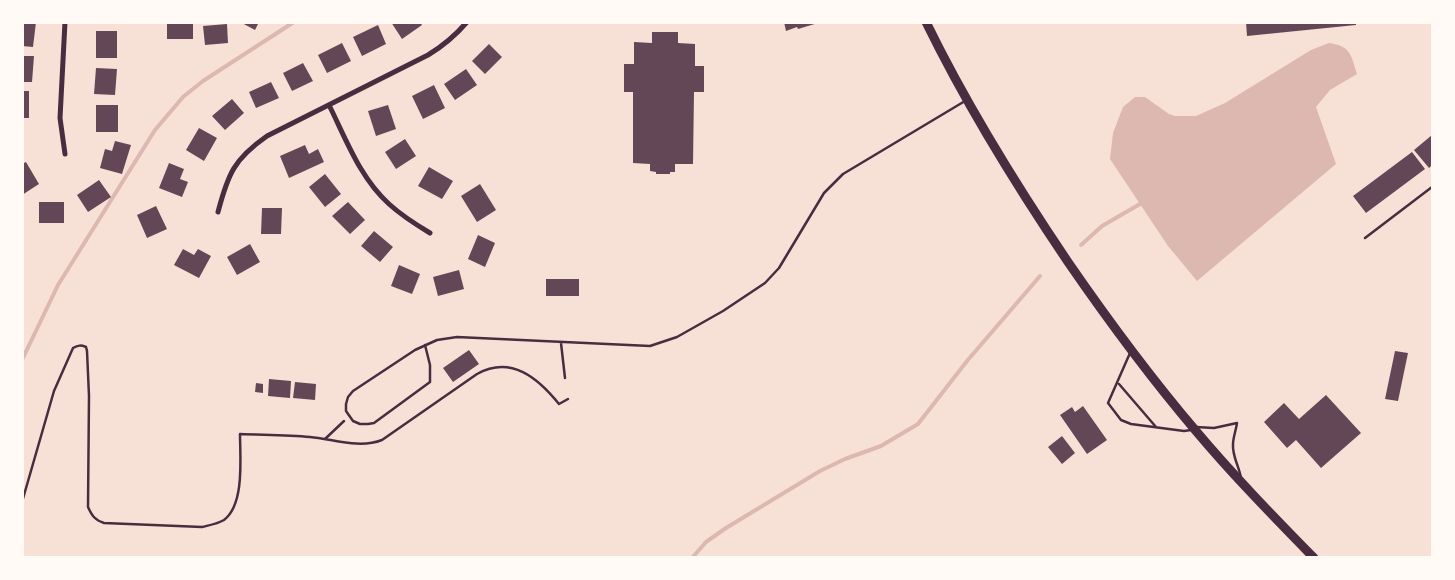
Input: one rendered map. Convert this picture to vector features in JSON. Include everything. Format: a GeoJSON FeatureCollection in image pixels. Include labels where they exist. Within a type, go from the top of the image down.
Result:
{"type":"FeatureCollection","features":[{"type":"Feature","properties":{"kind":"main road"},"geometry":{"type":"LineString","coordinates":[[926,22],[966,100],[1008,170],[1045,228],[1131,351],[1194,429],[1242,483],[1314,558]]}},
{"type":"Feature","properties":{"kind":"street"},"geometry":{"type":"LineString","coordinates":[[65,22],[60,118],[65,154]]}},
{"type":"Feature","properties":{"kind":"street"},"geometry":{"type":"LineString","coordinates":[[218,212],[230,174],[235,164],[247,151],[267,136],[428,55],[456,35],[467,22]]}},
{"type":"Feature","properties":{"kind":"street"},"geometry":{"type":"LineString","coordinates":[[329,105],[358,164],[374,189],[410,220],[430,232]]}},
{"type":"Feature","properties":{"kind":"lane"},"geometry":{"type":"LineString","coordinates":[[425,345],[430,365],[430,382],[374,423],[360,424],[353,421],[346,411],[346,404],[348,397],[353,391],[415,350],[425,345],[437,340],[457,337],[650,346],[677,337],[723,311],[765,283],[779,268],[824,193],[843,174],[966,100]]}},
{"type":"Feature","properties":{"kind":"lane"},"geometry":{"type":"LineString","coordinates":[[1365,238],[1432,187]]}},
{"type":"Feature","properties":{"kind":"lane"},"geometry":{"type":"LineString","coordinates":[[561,343],[565,378]]}},
{"type":"Feature","properties":{"kind":"lane"},"geometry":{"type":"LineString","coordinates":[[1131,351],[1108,403],[1121,420],[1131,424],[1184,431],[1214,428],[1237,423],[1233,444],[1242,483]]}},
{"type":"Feature","properties":{"kind":"lane"},"geometry":{"type":"LineString","coordinates":[[1118,383],[1157,428]]}},
{"type":"Feature","properties":{"kind":"path"},"geometry":{"type":"LineString","coordinates":[[22,502],[54,391],[73,348],[76,346],[83,345],[87,351],[89,396],[88,502],[91,514],[96,520],[104,523],[202,527],[214,525],[225,518],[232,509],[237,497],[240,480],[240,434],[310,437],[353,443],[374,443],[382,440],[477,374],[485,369],[495,367],[515,369],[532,377],[546,388],[559,404],[568,399]]}},
{"type":"Feature","properties":{"kind":"path"},"geometry":{"type":"LineString","coordinates":[[325,439],[343,421]]}},
{"type":"Feature","properties":{"kind":"shaded area"},"geometry":{"type":"Polygon","coordinates":[[[1329,43],[1342,46],[1349,52],[1357,74],[1330,90],[1316,107],[1336,164],[1197,281],[1168,246],[1110,159],[1113,133],[1123,107],[1135,97],[1145,97],[1169,114],[1175,116],[1196,116],[1225,103],[1311,50],[1329,43]]]}},
{"type":"Feature","properties":{"kind":"building"},"geometry":{"type":"Polygon","coordinates":[[[22,22],[36,22],[33,47],[22,46],[22,22]]]}},
{"type":"Feature","properties":{"kind":"building"},"geometry":{"type":"Polygon","coordinates":[[[167,22],[193,22],[193,39],[167,39],[167,22]]]}},
{"type":"Feature","properties":{"kind":"building"},"geometry":{"type":"Polygon","coordinates":[[[240,22],[259,22],[255,30],[240,22]]]}},
{"type":"Feature","properties":{"kind":"building"},"geometry":{"type":"Polygon","coordinates":[[[391,22],[420,22],[422,25],[402,39],[391,22]]]}},
{"type":"Feature","properties":{"kind":"building"},"geometry":{"type":"Polygon","coordinates":[[[784,22],[818,22],[818,23],[786,31],[784,22]]]}},
{"type":"Feature","properties":{"kind":"building"},"geometry":{"type":"Polygon","coordinates":[[[1246,22],[1356,22],[1356,25],[1247,36],[1246,22]]]}},
{"type":"Feature","properties":{"kind":"building"},"geometry":{"type":"Polygon","coordinates":[[[227,24],[228,43],[205,45],[203,26],[227,24]]]}},
{"type":"Feature","properties":{"kind":"building"},"geometry":{"type":"Polygon","coordinates":[[[378,25],[386,44],[362,56],[353,37],[378,25]]]}},
{"type":"Feature","properties":{"kind":"building"},"geometry":{"type":"Polygon","coordinates":[[[96,31],[117,31],[117,58],[96,58],[96,31]]]}},
{"type":"Feature","properties":{"kind":"building"},"geometry":{"type":"Polygon","coordinates":[[[652,32],[678,32],[678,43],[695,44],[695,66],[704,66],[704,92],[694,92],[693,164],[675,164],[675,172],[670,172],[670,174],[656,174],[656,172],[650,171],[650,164],[633,163],[633,92],[624,92],[624,64],[634,64],[634,42],[652,43],[652,32]]]}},
{"type":"Feature","properties":{"kind":"building"},"geometry":{"type":"Polygon","coordinates":[[[342,43],[351,61],[327,73],[318,55],[342,43]]]}},
{"type":"Feature","properties":{"kind":"building"},"geometry":{"type":"Polygon","coordinates":[[[489,44],[502,57],[485,74],[472,61],[489,44]]]}},
{"type":"Feature","properties":{"kind":"building"},"geometry":{"type":"Polygon","coordinates":[[[22,56],[34,56],[32,82],[22,82],[22,56]]]}},
{"type":"Feature","properties":{"kind":"building"},"geometry":{"type":"Polygon","coordinates":[[[303,63],[313,81],[292,91],[283,73],[303,63]]]}},
{"type":"Feature","properties":{"kind":"building"},"geometry":{"type":"Polygon","coordinates":[[[96,68],[117,69],[115,95],[94,94],[96,68]]]}},
{"type":"Feature","properties":{"kind":"building"},"geometry":{"type":"Polygon","coordinates":[[[466,69],[477,85],[455,100],[444,84],[466,69]]]}},
{"type":"Feature","properties":{"kind":"building"},"geometry":{"type":"Polygon","coordinates":[[[271,82],[279,98],[256,108],[249,92],[271,82]]]}},
{"type":"Feature","properties":{"kind":"building"},"geometry":{"type":"Polygon","coordinates":[[[434,85],[445,108],[423,119],[412,96],[434,85]]]}},
{"type":"Feature","properties":{"kind":"building"},"geometry":{"type":"Polygon","coordinates":[[[22,91],[29,91],[29,118],[22,118],[22,91]]]}},
{"type":"Feature","properties":{"kind":"building"},"geometry":{"type":"Polygon","coordinates":[[[232,99],[244,113],[225,130],[212,116],[232,99]]]}},
{"type":"Feature","properties":{"kind":"building"},"geometry":{"type":"Polygon","coordinates":[[[96,105],[118,105],[118,132],[96,132],[96,105]]]}},
{"type":"Feature","properties":{"kind":"building"},"geometry":{"type":"Polygon","coordinates":[[[388,105],[396,129],[376,136],[368,111],[388,105]]]}},
{"type":"Feature","properties":{"kind":"building"},"geometry":{"type":"Polygon","coordinates":[[[199,128],[217,138],[204,161],[186,150],[199,128]]]}},
{"type":"Feature","properties":{"kind":"building"},"geometry":{"type":"Polygon","coordinates":[[[1432,135],[1432,165],[1429,168],[1414,150],[1432,135]]]}},
{"type":"Feature","properties":{"kind":"building"},"geometry":{"type":"Polygon","coordinates":[[[405,139],[416,156],[396,169],[385,152],[405,139]]]}},
{"type":"Feature","properties":{"kind":"building"},"geometry":{"type":"Polygon","coordinates":[[[115,141],[131,145],[122,174],[100,168],[105,149],[112,151],[115,141]]]}},
{"type":"Feature","properties":{"kind":"building"},"geometry":{"type":"Polygon","coordinates":[[[305,145],[309,154],[318,149],[324,162],[289,178],[280,156],[305,145]]]}},
{"type":"Feature","properties":{"kind":"building"},"geometry":{"type":"Polygon","coordinates":[[[1412,152],[1425,169],[1366,213],[1353,196],[1412,152]]]}},
{"type":"Feature","properties":{"kind":"building"},"geometry":{"type":"Polygon","coordinates":[[[26,162],[39,184],[22,195],[22,164],[26,162]]]}},
{"type":"Feature","properties":{"kind":"building"},"geometry":{"type":"Polygon","coordinates":[[[169,163],[184,169],[180,179],[188,182],[182,197],[159,188],[169,163]]]}},
{"type":"Feature","properties":{"kind":"building"},"geometry":{"type":"Polygon","coordinates":[[[429,167],[453,181],[442,199],[418,186],[429,167]]]}},
{"type":"Feature","properties":{"kind":"building"},"geometry":{"type":"Polygon","coordinates":[[[325,174],[341,194],[325,207],[309,187],[325,174]]]}},
{"type":"Feature","properties":{"kind":"building"},"geometry":{"type":"Polygon","coordinates":[[[99,180],[111,197],[88,212],[77,195],[99,180]]]}},
{"type":"Feature","properties":{"kind":"building"},"geometry":{"type":"Polygon","coordinates":[[[480,184],[496,210],[477,222],[461,196],[480,184]]]}},
{"type":"Feature","properties":{"kind":"building"},"geometry":{"type":"Polygon","coordinates":[[[39,202],[64,202],[64,223],[39,223],[39,202]]]}},
{"type":"Feature","properties":{"kind":"building"},"geometry":{"type":"Polygon","coordinates":[[[348,202],[365,220],[350,234],[332,216],[348,202]]]}},
{"type":"Feature","properties":{"kind":"building"},"geometry":{"type":"Polygon","coordinates":[[[156,206],[167,229],[147,238],[137,215],[156,206]]]}},
{"type":"Feature","properties":{"kind":"building"},"geometry":{"type":"Polygon","coordinates":[[[262,208],[282,208],[281,234],[261,234],[262,208]]]}},
{"type":"Feature","properties":{"kind":"building"},"geometry":{"type":"Polygon","coordinates":[[[374,231],[393,247],[380,262],[361,246],[374,231]]]}},
{"type":"Feature","properties":{"kind":"building"},"geometry":{"type":"Polygon","coordinates":[[[478,235],[495,243],[485,267],[468,259],[478,235]]]}},
{"type":"Feature","properties":{"kind":"building"},"geometry":{"type":"Polygon","coordinates":[[[250,244],[260,262],[237,275],[227,257],[250,244]]]}},
{"type":"Feature","properties":{"kind":"building"},"geometry":{"type":"Polygon","coordinates":[[[183,249],[194,255],[198,249],[211,256],[199,278],[174,265],[183,249]]]}},
{"type":"Feature","properties":{"kind":"building"},"geometry":{"type":"Polygon","coordinates":[[[399,265],[420,274],[412,294],[391,286],[399,265]]]}},
{"type":"Feature","properties":{"kind":"building"},"geometry":{"type":"Polygon","coordinates":[[[459,270],[464,289],[438,296],[433,277],[459,270]]]}},
{"type":"Feature","properties":{"kind":"building"},"geometry":{"type":"Polygon","coordinates":[[[546,279],[579,279],[579,296],[546,296],[546,279]]]}},
{"type":"Feature","properties":{"kind":"building"},"geometry":{"type":"Polygon","coordinates":[[[469,350],[479,364],[453,382],[443,368],[469,350]]]}},
{"type":"Feature","properties":{"kind":"building"},"geometry":{"type":"Polygon","coordinates":[[[1395,351],[1408,353],[1398,401],[1385,399],[1395,351]]]}},
{"type":"Feature","properties":{"kind":"building"},"geometry":{"type":"Polygon","coordinates":[[[269,379],[291,381],[290,398],[268,396],[269,379]]]}},
{"type":"Feature","properties":{"kind":"building"},"geometry":{"type":"Polygon","coordinates":[[[295,382],[316,384],[315,400],[293,398],[295,382]]]}},
{"type":"Feature","properties":{"kind":"building"},"geometry":{"type":"Polygon","coordinates":[[[256,383],[263,384],[263,393],[255,392],[256,383]]]}},
{"type":"Feature","properties":{"kind":"building"},"geometry":{"type":"Polygon","coordinates":[[[1326,395],[1361,433],[1321,468],[1296,440],[1287,448],[1264,422],[1284,403],[1299,419],[1326,395]]]}},
{"type":"Feature","properties":{"kind":"building"},"geometry":{"type":"Polygon","coordinates":[[[1083,406],[1107,440],[1087,454],[1060,415],[1072,407],[1075,412],[1083,406]]]}},
{"type":"Feature","properties":{"kind":"building"},"geometry":{"type":"Polygon","coordinates":[[[1062,436],[1075,453],[1062,464],[1048,447],[1062,436]]]}},
{"type":"Feature","properties":{"kind":"waterway"},"geometry":{"type":"LineString","coordinates":[[22,360],[58,285],[155,130],[183,97],[203,81],[294,22]]}},
{"type":"Feature","properties":{"kind":"waterway"},"geometry":{"type":"LineString","coordinates":[[1081,245],[1102,226],[1140,204]]}},
{"type":"Feature","properties":{"kind":"waterway"},"geometry":{"type":"LineString","coordinates":[[692,558],[706,542],[726,528],[820,471],[845,459],[881,446],[918,424],[967,361],[1040,276]]}}]}
